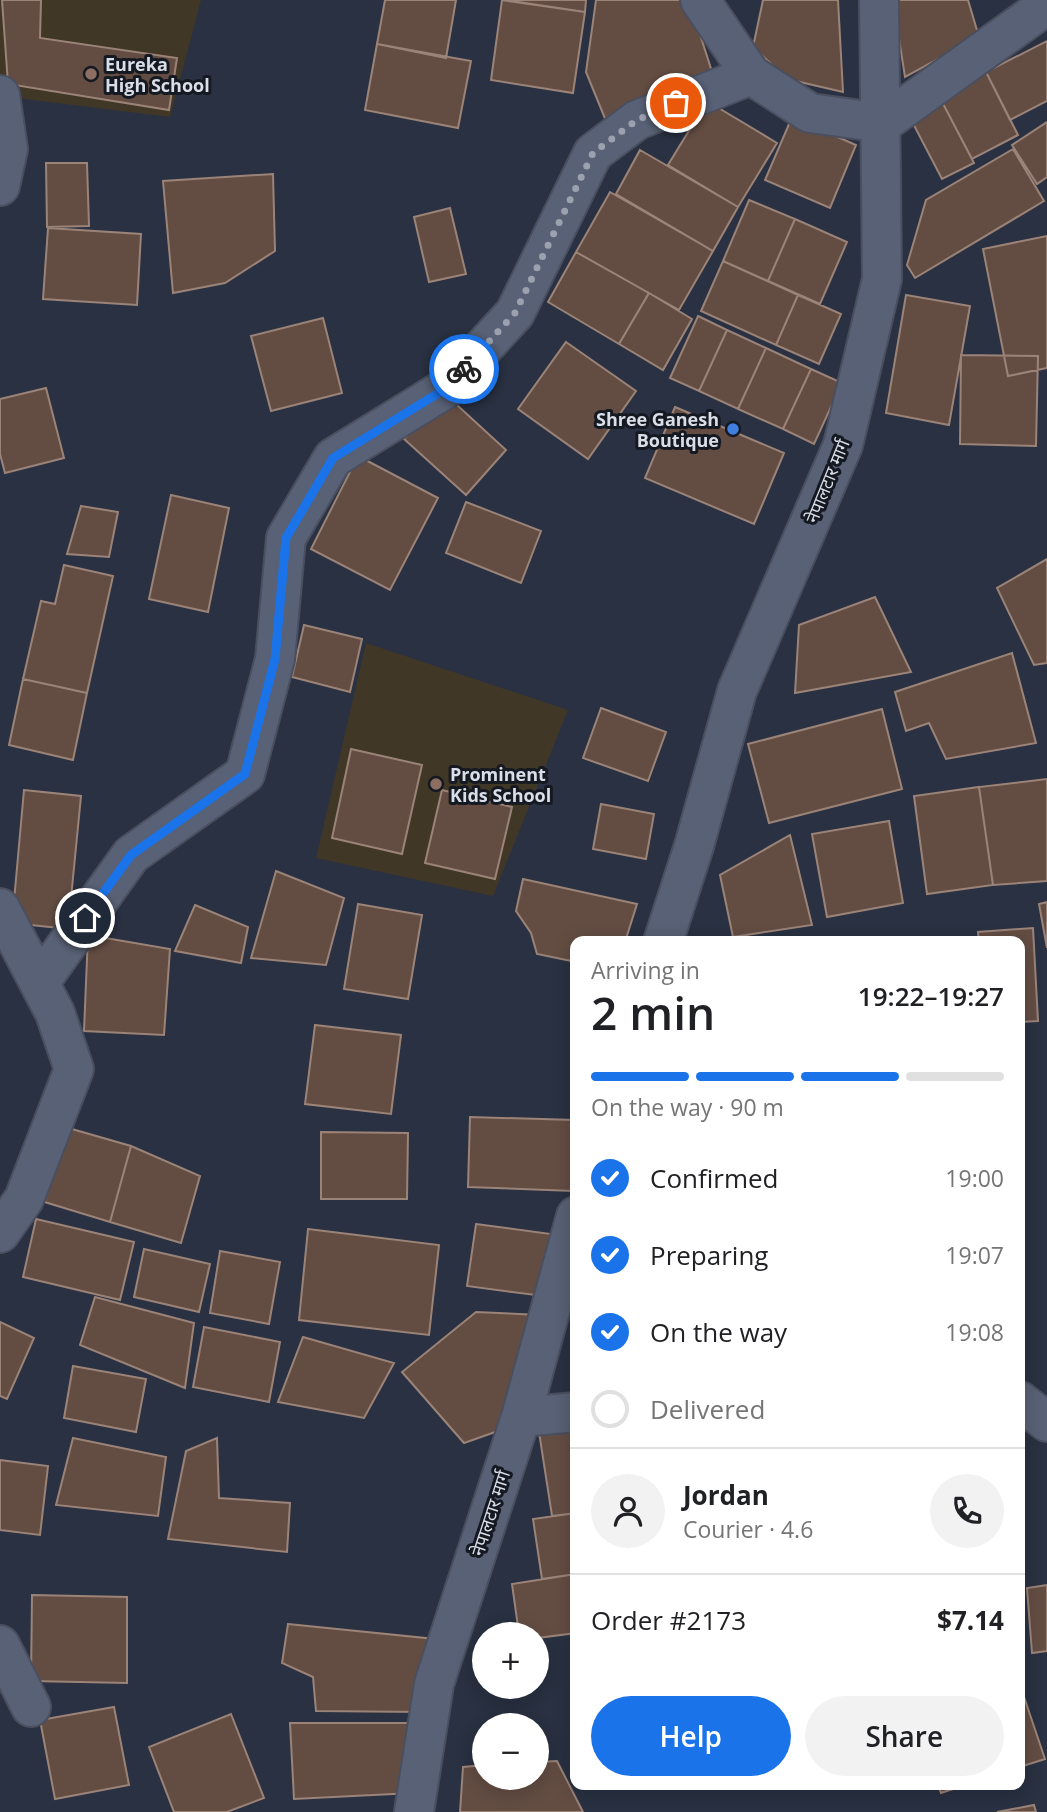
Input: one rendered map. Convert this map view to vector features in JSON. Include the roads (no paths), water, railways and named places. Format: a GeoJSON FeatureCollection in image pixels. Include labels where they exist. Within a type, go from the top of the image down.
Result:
{"type":"FeatureCollection","features":[{"type":"Feature","properties":{"kind":"street"},"geometry":{"type":"LineString","coordinates":[[700,0],[751,75],[810,113],[883,123],[1047,5]]}},
{"type":"Feature","properties":{"kind":"street","name":"नेपालटार मार्ग"},"geometry":{"type":"LineString","coordinates":[[665,936],[694,846],[737,691],[843,445],[883,279],[883,123],[879,0]]}},
{"type":"Feature","properties":{"kind":"street"},"geometry":{"type":"LineString","coordinates":[[40,982],[131,855],[245,774],[275,659],[286,538],[333,458],[445,389],[515,313],[593,153],[637,120],[751,75]]}},
{"type":"Feature","properties":{"kind":"street"},"geometry":{"type":"LineString","coordinates":[[0,95],[8,149],[0,186]]}},
{"type":"Feature","properties":{"kind":"street"},"geometry":{"type":"LineString","coordinates":[[0,908],[55,1013],[74,1069],[23,1199],[0,1233]]}},
{"type":"Feature","properties":{"kind":"street","name":"नेपालटार मार्ग"},"geometry":{"type":"LineString","coordinates":[[414,1812],[434,1684],[521,1417],[570,1238]]}},
{"type":"Feature","properties":{"kind":"street"},"geometry":{"type":"LineString","coordinates":[[1025,1405],[1047,1422]]}},
{"type":"Feature","properties":{"kind":"street"},"geometry":{"type":"LineString","coordinates":[[521,1417],[570,1413]]}},
{"type":"Feature","properties":{"kind":"street"},"geometry":{"type":"LineString","coordinates":[[0,1645],[31,1707]]}},
{"type":"Feature","properties":{"kind":"place","name":"Eureka High School"},"geometry":{"type":"Point","coordinates":[91,74]}},
{"type":"Feature","properties":{"kind":"place","name":"Shree Ganesh Boutique"},"geometry":{"type":"Point","coordinates":[733,429]}},
{"type":"Feature","properties":{"kind":"place","name":"Prominent Kids School"},"geometry":{"type":"Point","coordinates":[436,784]}}]}
